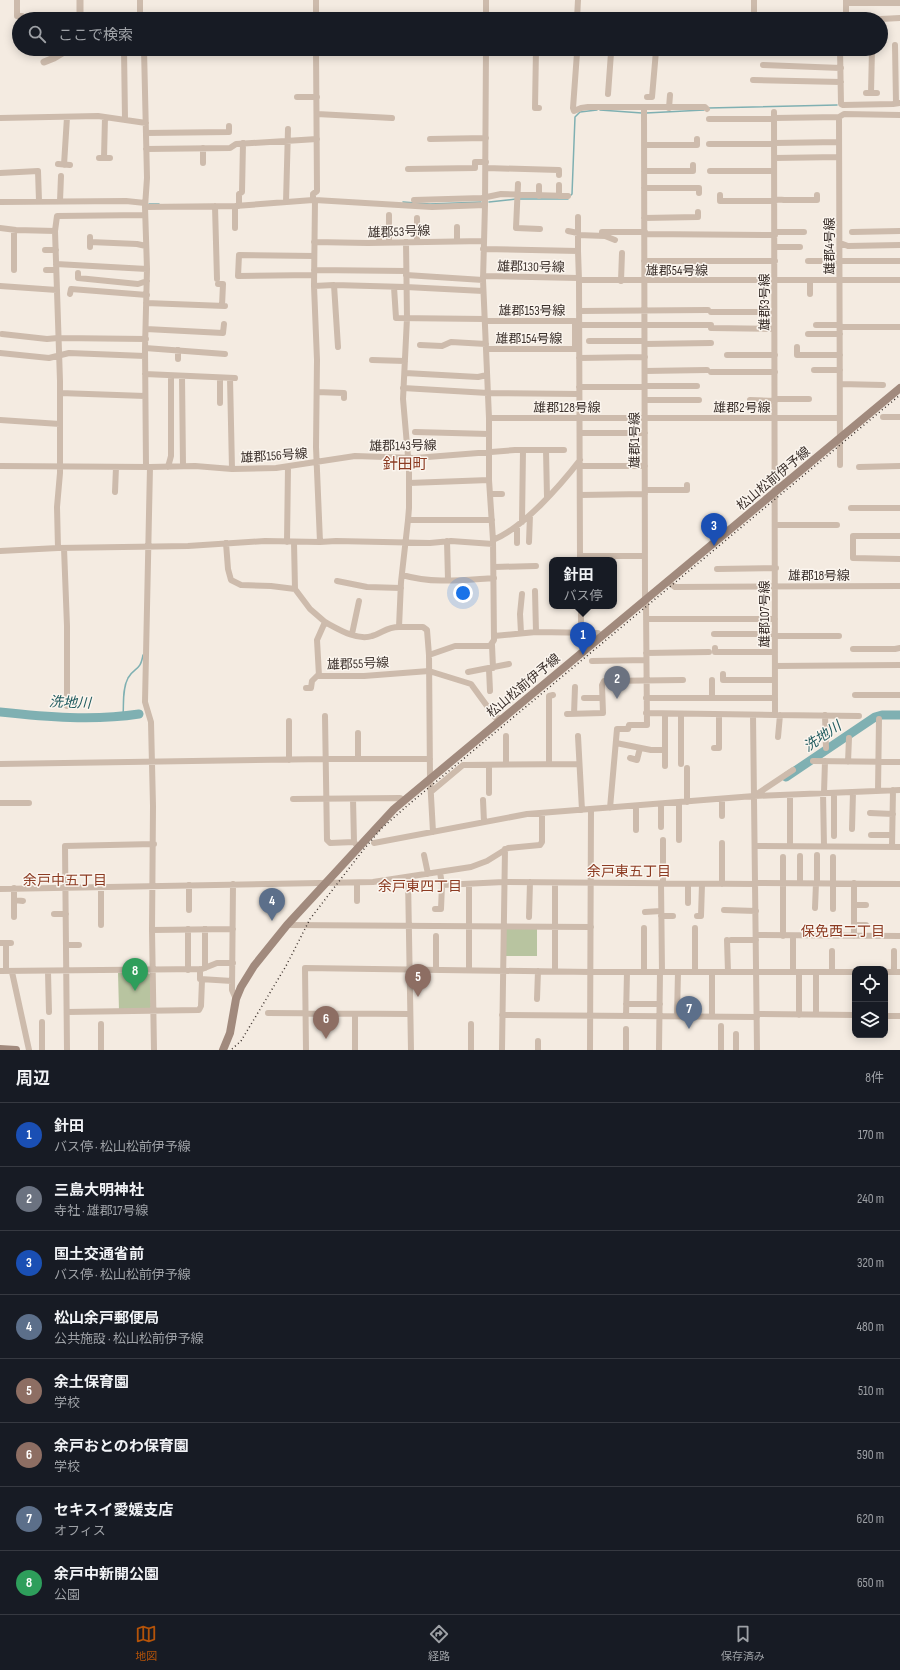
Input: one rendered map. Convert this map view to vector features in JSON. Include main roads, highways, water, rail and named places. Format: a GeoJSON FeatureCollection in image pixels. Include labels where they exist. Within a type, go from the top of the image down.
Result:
{"type":"FeatureCollection","features":[{"type":"Feature","properties":{"kind":"main road","name":"松山松前伊予線"},"geometry":{"type":"LineString","coordinates":[[223,1050],[230,1033],[236,999],[241,986],[254,966],[287,924],[325,883],[356,844],[430,778],[900,388]]}},
{"type":"Feature","properties":{"kind":"main road"},"geometry":{"type":"LineString","coordinates":[[0,1049],[16,1050]]}},
{"type":"Feature","properties":{"kind":"waterway"},"geometry":{"type":"LineString","coordinates":[[708,108],[837,105]]}},
{"type":"Feature","properties":{"kind":"waterway"},"geometry":{"type":"LineString","coordinates":[[570,196],[572,194],[575,117],[580,112],[597,110]]}},
{"type":"Feature","properties":{"kind":"waterway"},"geometry":{"type":"LineString","coordinates":[[600,110],[642,113]]}},
{"type":"Feature","properties":{"kind":"waterway"},"geometry":{"type":"LineString","coordinates":[[646,113],[704,110]]}},
{"type":"Feature","properties":{"kind":"waterway"},"geometry":{"type":"LineString","coordinates":[[489,202],[516,199]]}},
{"type":"Feature","properties":{"kind":"waterway"},"geometry":{"type":"LineString","coordinates":[[519,199],[568,199]]}},
{"type":"Feature","properties":{"kind":"waterway"},"geometry":{"type":"LineString","coordinates":[[403,202],[430,204],[481,202]]}},
{"type":"Feature","properties":{"kind":"waterway"},"geometry":{"type":"LineString","coordinates":[[149,204],[159,204]]}},
{"type":"Feature","properties":{"kind":"waterway"},"geometry":{"type":"LineString","coordinates":[[123,716],[126,682],[131,674],[139,667],[143,655]]}},
{"type":"Feature","properties":{"kind":"waterway","name":"洗地川"},"geometry":{"type":"LineString","coordinates":[[0,712],[52,717],[87,718],[139,714]]}},
{"type":"Feature","properties":{"kind":"waterway","name":"洗地川"},"geometry":{"type":"LineString","coordinates":[[786,777],[875,717],[882,715],[900,715]]}},
{"type":"Feature","properties":{"kind":"railway"},"geometry":{"type":"LineString","coordinates":[[232,1049],[241,1041],[286,966],[310,919],[382,828],[900,395]]}},
{"type":"Feature","properties":{"kind":"place","name":"国土交通省前"},"geometry":{"type":"Point","coordinates":[714,546]}},
{"type":"Feature","properties":{"kind":"place","name":"針田"},"geometry":{"type":"Point","coordinates":[583,655]}},
{"type":"Feature","properties":{"kind":"place","name":"三島大明神社"},"geometry":{"type":"Point","coordinates":[617,699]}},
{"type":"Feature","properties":{"kind":"place","name":"松山余戸郵便局"},"geometry":{"type":"Point","coordinates":[272,921]}},
{"type":"Feature","properties":{"kind":"place","name":"余戸中新開公園"},"geometry":{"type":"Point","coordinates":[135,991]}},
{"type":"Feature","properties":{"kind":"place","name":"余土保育園"},"geometry":{"type":"Point","coordinates":[418,997]}},
{"type":"Feature","properties":{"kind":"place","name":"セキスイ愛媛支店"},"geometry":{"type":"Point","coordinates":[689,1029]}},
{"type":"Feature","properties":{"kind":"place","name":"余戸おとのわ保育園"},"geometry":{"type":"Point","coordinates":[326,1039]}},
{"type":"Feature","properties":{"kind":"district","name":"針田町"},"geometry":{"type":"Point","coordinates":[405,464]}},
{"type":"Feature","properties":{"kind":"district","name":"余戸東五丁目"},"geometry":{"type":"Point","coordinates":[629,871]}},
{"type":"Feature","properties":{"kind":"district","name":"余戸中五丁目"},"geometry":{"type":"Point","coordinates":[65,880]}},
{"type":"Feature","properties":{"kind":"district","name":"余戸東四丁目"},"geometry":{"type":"Point","coordinates":[420,886]}},
{"type":"Feature","properties":{"kind":"district","name":"保免西二丁目"},"geometry":{"type":"Point","coordinates":[843,931]}}]}
